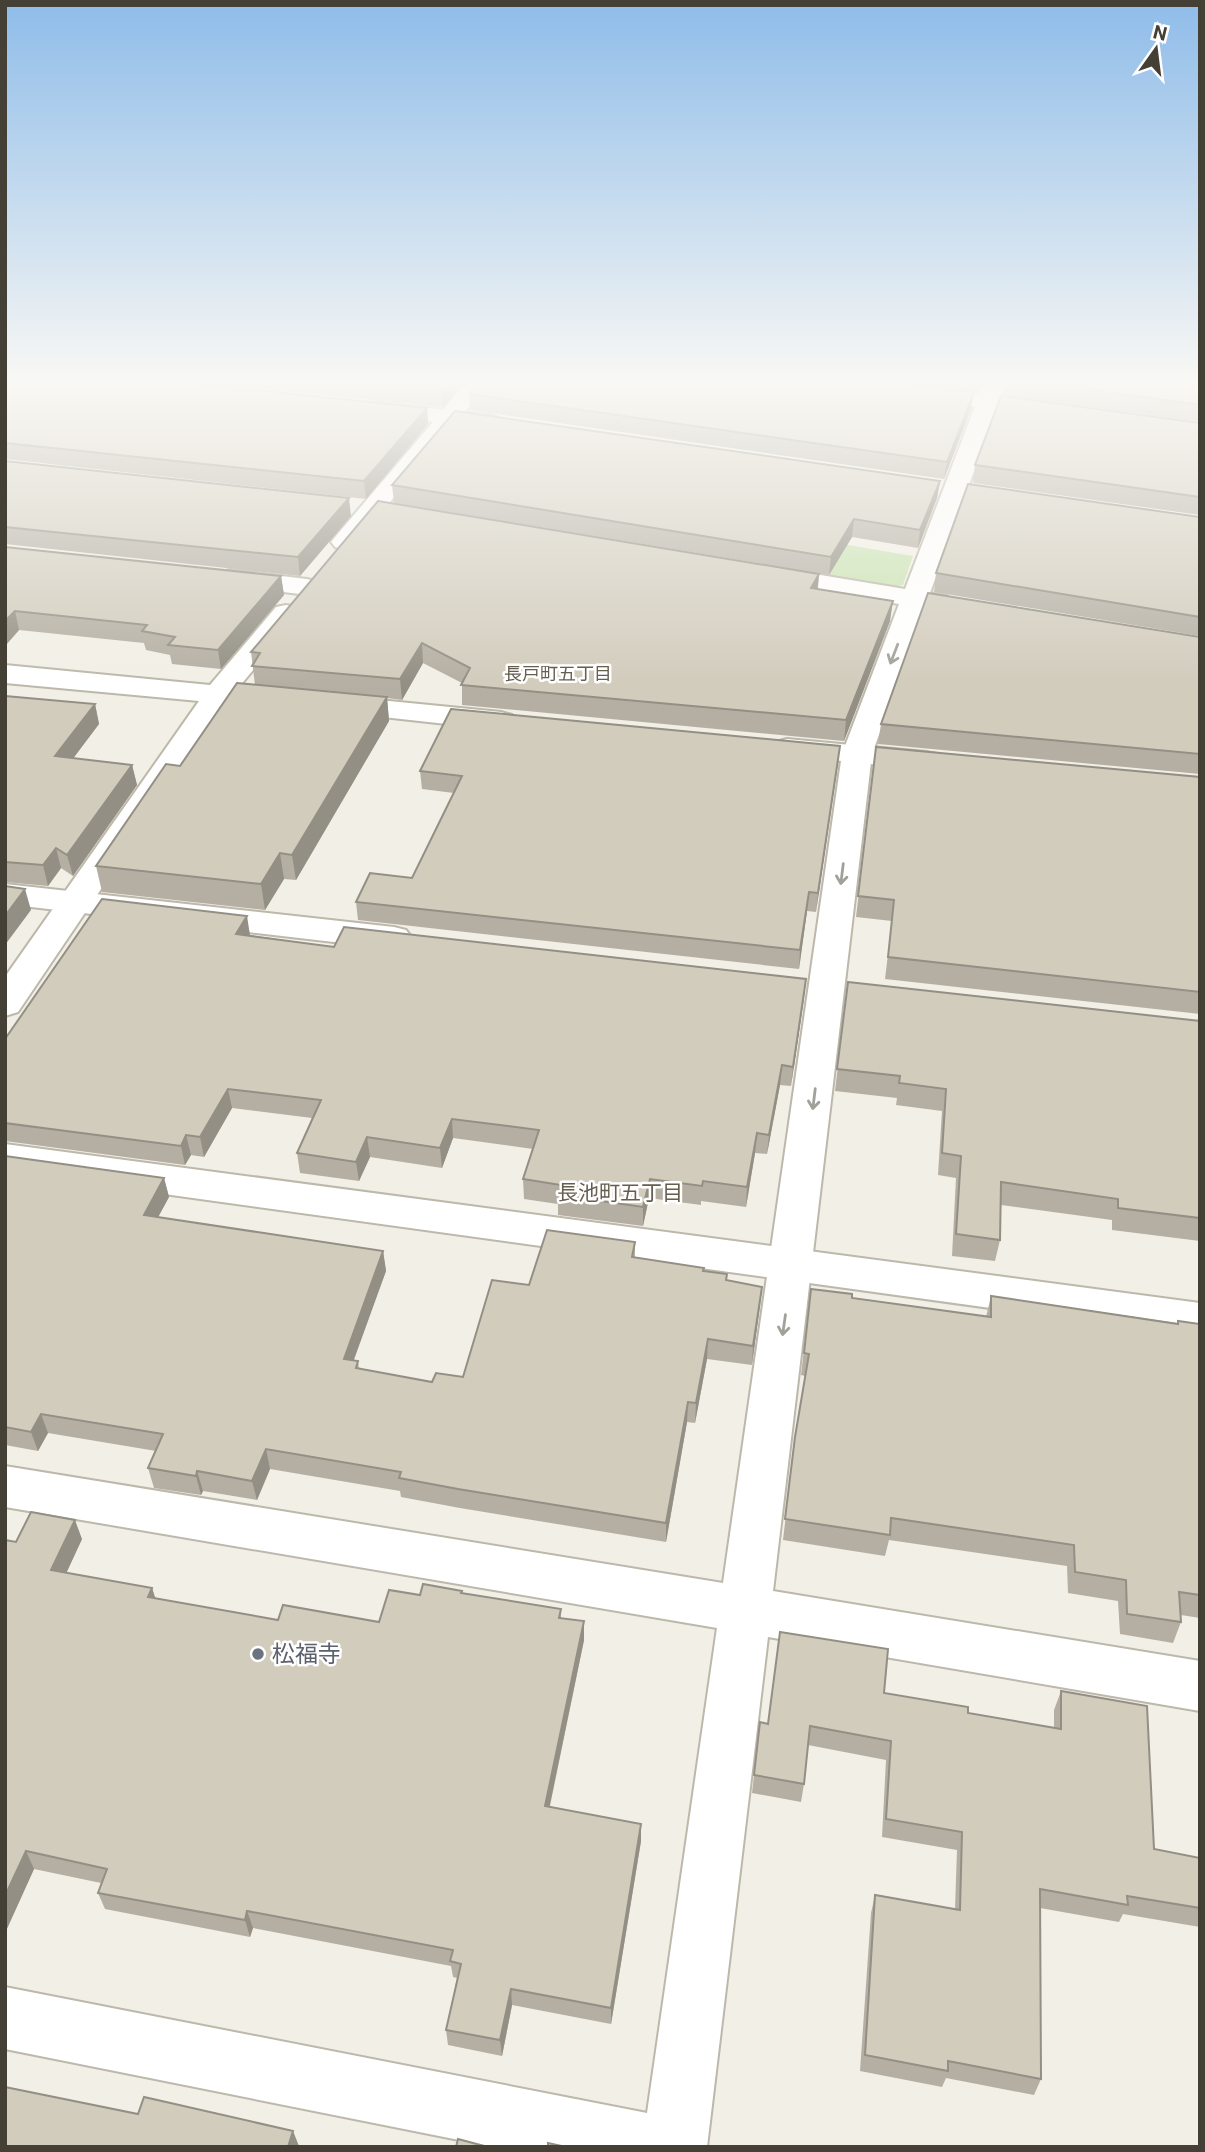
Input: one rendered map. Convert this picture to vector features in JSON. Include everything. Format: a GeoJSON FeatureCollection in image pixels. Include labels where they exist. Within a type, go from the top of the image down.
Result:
{"type":"FeatureCollection","features":[{"type":"Feature","properties":{"kind":"street"},"geometry":{"type":"LineString","coordinates":[[5,1004],[218,694],[394,483]]}},
{"type":"Feature","properties":{"kind":"street"},"geometry":{"type":"LineString","coordinates":[[675,2147],[792,1263],[843,988],[857,754],[957,483]]}},
{"type":"Feature","properties":{"kind":"street"},"geometry":{"type":"LineString","coordinates":[[738,569],[956,605]]}},
{"type":"Feature","properties":{"kind":"street"},"geometry":{"type":"LineString","coordinates":[[211,576],[307,587]]}},
{"type":"Feature","properties":{"kind":"street"},"geometry":{"type":"LineString","coordinates":[[5,674],[524,723]]}},
{"type":"Feature","properties":{"kind":"street"},"geometry":{"type":"LineString","coordinates":[[760,745],[953,763]]}},
{"type":"Feature","properties":{"kind":"street"},"geometry":{"type":"LineString","coordinates":[[5,894],[432,942]]}},
{"type":"Feature","properties":{"kind":"street"},"geometry":{"type":"LineString","coordinates":[[788,982],[843,988]]}},
{"type":"Feature","properties":{"kind":"street"},"geometry":{"type":"LineString","coordinates":[[5,1158],[1200,1320]]}},
{"type":"Feature","properties":{"kind":"street"},"geometry":{"type":"LineString","coordinates":[[5,1486],[1200,1686]]}},
{"type":"Feature","properties":{"kind":"street"},"geometry":{"type":"LineString","coordinates":[[5,2018],[657,2147]]}},
{"type":"Feature","properties":{"kind":"green space"},"geometry":{"type":"Polygon","coordinates":[[[800,537],[913,556],[903,585],[889,588],[779,570],[800,537]]]}},
{"type":"Feature","properties":{"kind":"building"},"geometry":{"type":"Polygon","coordinates":[[[5,483],[214,483],[349,498],[298,557],[5,527],[5,483]]]}},
{"type":"Feature","properties":{"kind":"building"},"geometry":{"type":"Polygon","coordinates":[[[939,483],[920,530],[854,519],[831,557],[392,485],[939,483]]]}},
{"type":"Feature","properties":{"kind":"building"},"geometry":{"type":"Polygon","coordinates":[[[1105,483],[1200,483],[1200,497],[1105,483]]]}},
{"type":"Feature","properties":{"kind":"building"},"geometry":{"type":"Polygon","coordinates":[[[968,484],[1200,517],[1200,617],[936,573],[968,484]]]}},
{"type":"Feature","properties":{"kind":"building"},"geometry":{"type":"Polygon","coordinates":[[[378,501],[819,574],[811,588],[893,601],[846,720],[461,685],[470,668],[422,643],[400,679],[252,666],[260,653],[251,652],[378,501]]]}},
{"type":"Feature","properties":{"kind":"building"},"geometry":{"type":"Polygon","coordinates":[[[5,547],[281,576],[218,650],[168,645],[175,637],[142,631],[147,625],[15,611],[5,621],[5,547]]]}},
{"type":"Feature","properties":{"kind":"building"},"geometry":{"type":"Polygon","coordinates":[[[928,593],[1200,637],[1200,754],[881,724],[928,593]]]}},
{"type":"Feature","properties":{"kind":"building"},"geometry":{"type":"Polygon","coordinates":[[[237,683],[387,697],[292,855],[280,853],[261,884],[96,866],[166,764],[180,766],[237,683]]]}},
{"type":"Feature","properties":{"kind":"building"},"geometry":{"type":"Polygon","coordinates":[[[5,696],[95,704],[55,756],[132,765],[67,855],[56,848],[43,865],[5,862],[5,696]]]}},
{"type":"Feature","properties":{"kind":"building"},"geometry":{"type":"Polygon","coordinates":[[[451,709],[840,746],[818,893],[809,892],[800,950],[356,902],[370,873],[412,878],[462,776],[420,771],[451,709]]]}},
{"type":"Feature","properties":{"kind":"building"},"geometry":{"type":"Polygon","coordinates":[[[876,747],[1200,777],[1200,992],[888,957],[894,900],[858,896],[876,747]]]}},
{"type":"Feature","properties":{"kind":"building"},"geometry":{"type":"Polygon","coordinates":[[[5,886],[25,889],[5,916],[5,886]]]}},
{"type":"Feature","properties":{"kind":"building"},"geometry":{"type":"Polygon","coordinates":[[[102,899],[247,916],[236,934],[334,947],[344,927],[806,979],[793,1067],[782,1065],[769,1135],[757,1133],[747,1187],[703,1181],[702,1186],[650,1179],[643,1207],[558,1195],[561,1185],[523,1179],[539,1130],[452,1119],[440,1148],[367,1137],[356,1162],[297,1153],[321,1100],[228,1089],[200,1137],[186,1135],[181,1146],[5,1123],[5,1039],[102,899]]]}},
{"type":"Feature","properties":{"kind":"building"},"geometry":{"type":"Polygon","coordinates":[[[848,982],[1200,1021],[1200,1218],[1118,1208],[1118,1199],[1001,1182],[1000,1240],[956,1234],[961,1156],[942,1153],[946,1089],[899,1083],[900,1076],[837,1069],[848,982]]]}},
{"type":"Feature","properties":{"kind":"building"},"geometry":{"type":"Polygon","coordinates":[[[5,1156],[164,1178],[144,1215],[383,1251],[344,1359],[358,1361],[356,1368],[432,1382],[436,1373],[463,1377],[492,1280],[529,1285],[547,1230],[635,1242],[632,1257],[704,1268],[703,1271],[727,1274],[726,1280],[762,1287],[753,1346],[708,1339],[696,1403],[688,1402],[666,1523],[458,1489],[399,1478],[401,1472],[266,1449],[252,1481],[197,1471],[196,1476],[148,1468],[163,1434],[41,1414],[31,1432],[5,1427],[5,1156]]]}},
{"type":"Feature","properties":{"kind":"building"},"geometry":{"type":"Polygon","coordinates":[[[811,1289],[852,1294],[852,1298],[991,1317],[991,1296],[1178,1324],[1178,1321],[1200,1324],[1200,1595],[1179,1592],[1181,1622],[1127,1614],[1126,1580],[1075,1572],[1074,1545],[891,1518],[890,1535],[785,1519],[809,1354],[804,1353],[811,1289]]]}},
{"type":"Feature","properties":{"kind":"building"},"geometry":{"type":"Polygon","coordinates":[[[31,1512],[75,1520],[51,1570],[152,1588],[148,1597],[278,1620],[283,1605],[379,1622],[389,1590],[420,1595],[423,1584],[561,1609],[559,1618],[584,1621],[545,1806],[641,1824],[611,2008],[511,1989],[500,2040],[446,2030],[461,1964],[450,1961],[453,1950],[247,1911],[245,1920],[98,1893],[107,1869],[26,1851],[5,1896],[5,1540],[16,1542],[31,1512]]]}},
{"type":"Feature","properties":{"kind":"building"},"geometry":{"type":"Polygon","coordinates":[[[780,1632],[888,1649],[884,1693],[968,1707],[968,1713],[1061,1729],[1061,1691],[1147,1706],[1154,1849],[1200,1858],[1200,1908],[1127,1896],[1128,1905],[1040,1889],[1041,2079],[948,2061],[948,2071],[865,2055],[875,1895],[960,1910],[962,1832],[886,1819],[891,1741],[810,1726],[804,1784],[754,1775],[760,1722],[768,1724],[780,1632]]]}},
{"type":"Feature","properties":{"kind":"building"},"geometry":{"type":"Polygon","coordinates":[[[5,2087],[138,2114],[144,2097],[293,2131],[288,2147],[5,2147],[5,2087]]]}},
{"type":"Feature","properties":{"kind":"building"},"geometry":{"type":"Polygon","coordinates":[[[458,2139],[488,2147],[456,2147],[458,2139]]]}},
{"type":"Feature","properties":{"kind":"building"},"geometry":{"type":"Polygon","coordinates":[[[548,2143],[566,2147],[548,2147],[548,2143]]]}},
{"type":"Feature","properties":{"kind":"place","name":"松福寺"},"geometry":{"type":"Point","coordinates":[258,1654]}},
{"type":"Feature","properties":{"kind":"district","name":"長戸町五丁目"},"geometry":{"type":"Point","coordinates":[558,673]}},
{"type":"Feature","properties":{"kind":"district","name":"長池町五丁目"},"geometry":{"type":"Point","coordinates":[620,1193]}}]}
